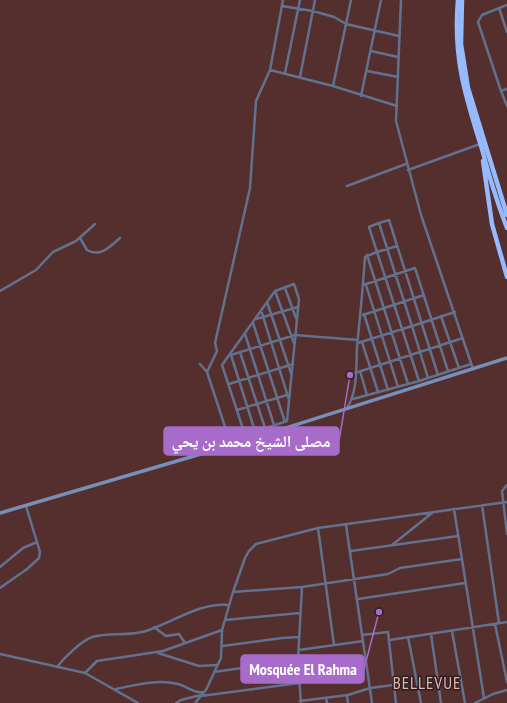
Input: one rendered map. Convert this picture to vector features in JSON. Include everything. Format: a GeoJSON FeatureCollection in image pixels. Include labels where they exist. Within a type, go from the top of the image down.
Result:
{"type":"FeatureCollection","features":[{"type":"Feature","properties":{"kind":"highway"},"geometry":{"type":"LineString","coordinates":[[458,0],[456,20],[458,59],[464,88],[494,192],[507,228]]}},
{"type":"Feature","properties":{"kind":"highway"},"geometry":{"type":"LineString","coordinates":[[462,0],[461,44],[468,88],[507,215]]}},
{"type":"Feature","properties":{"kind":"highway"},"geometry":{"type":"LineString","coordinates":[[483,153],[484,176],[492,224],[507,276]]}},
{"type":"Feature","properties":{"kind":"street"},"geometry":{"type":"LineString","coordinates":[[207,372],[217,351],[215,343],[250,188],[256,101],[270,70],[283,0]]}},
{"type":"Feature","properties":{"kind":"street"},"geometry":{"type":"LineString","coordinates":[[285,73],[300,0]]}},
{"type":"Feature","properties":{"kind":"street"},"geometry":{"type":"LineString","coordinates":[[300,77],[315,0]]}},
{"type":"Feature","properties":{"kind":"street"},"geometry":{"type":"LineString","coordinates":[[332,86],[351,0]]}},
{"type":"Feature","properties":{"kind":"street"},"geometry":{"type":"LineString","coordinates":[[361,96],[381,0]]}},
{"type":"Feature","properties":{"kind":"street"},"geometry":{"type":"LineString","coordinates":[[401,0],[396,121],[406,164],[435,259],[455,312],[473,369]]}},
{"type":"Feature","properties":{"kind":"street"},"geometry":{"type":"LineString","coordinates":[[507,5],[482,15],[478,22],[507,106]]}},
{"type":"Feature","properties":{"kind":"street"},"geometry":{"type":"LineString","coordinates":[[282,6],[313,11],[334,17],[346,24],[375,32],[399,36]]}},
{"type":"Feature","properties":{"kind":"street"},"geometry":{"type":"LineString","coordinates":[[499,8],[507,32]]}},
{"type":"Feature","properties":{"kind":"street"},"geometry":{"type":"LineString","coordinates":[[371,51],[398,57]]}},
{"type":"Feature","properties":{"kind":"street"},"geometry":{"type":"LineString","coordinates":[[270,70],[332,86],[397,106]]}},
{"type":"Feature","properties":{"kind":"street"},"geometry":{"type":"LineString","coordinates":[[367,71],[398,77]]}},
{"type":"Feature","properties":{"kind":"street"},"geometry":{"type":"LineString","coordinates":[[501,91],[507,89]]}},
{"type":"Feature","properties":{"kind":"street"},"geometry":{"type":"LineString","coordinates":[[408,170],[480,144]]}},
{"type":"Feature","properties":{"kind":"street"},"geometry":{"type":"LineString","coordinates":[[347,186],[406,164]]}},
{"type":"Feature","properties":{"kind":"street"},"geometry":{"type":"LineString","coordinates":[[419,381],[369,226],[389,220],[421,323],[431,348],[438,375]]}},
{"type":"Feature","properties":{"kind":"street"},"geometry":{"type":"LineString","coordinates":[[379,223],[428,378]]}},
{"type":"Feature","properties":{"kind":"street"},"geometry":{"type":"LineString","coordinates":[[0,291],[36,270],[53,252],[80,238],[95,224]]}},
{"type":"Feature","properties":{"kind":"street"},"geometry":{"type":"LineString","coordinates":[[80,238],[87,250],[94,253],[106,249],[120,238]]}},
{"type":"Feature","properties":{"kind":"street"},"geometry":{"type":"LineString","coordinates":[[367,255],[397,246]]}},
{"type":"Feature","properties":{"kind":"street"},"geometry":{"type":"LineString","coordinates":[[367,255],[408,384]]}},
{"type":"Feature","properties":{"kind":"street"},"geometry":{"type":"LineString","coordinates":[[347,408],[353,399],[362,315],[365,257],[367,255]]}},
{"type":"Feature","properties":{"kind":"street"},"geometry":{"type":"LineString","coordinates":[[364,285],[396,276],[415,268],[448,372]]}},
{"type":"Feature","properties":{"kind":"street"},"geometry":{"type":"LineString","coordinates":[[294,284],[299,299],[289,394],[290,404],[287,421],[245,435],[222,365],[231,355],[275,291],[285,288],[294,284]]}},
{"type":"Feature","properties":{"kind":"street"},"geometry":{"type":"LineString","coordinates":[[364,285],[374,311],[398,387]]}},
{"type":"Feature","properties":{"kind":"street"},"geometry":{"type":"LineString","coordinates":[[285,288],[297,321]]}},
{"type":"Feature","properties":{"kind":"street"},"geometry":{"type":"LineString","coordinates":[[275,291],[294,346]]}},
{"type":"Feature","properties":{"kind":"street"},"geometry":{"type":"LineString","coordinates":[[362,315],[424,295]]}},
{"type":"Feature","properties":{"kind":"street"},"geometry":{"type":"LineString","coordinates":[[267,302],[292,375]]}},
{"type":"Feature","properties":{"kind":"street"},"geometry":{"type":"LineString","coordinates":[[256,319],[298,307]]}},
{"type":"Feature","properties":{"kind":"street"},"geometry":{"type":"LineString","coordinates":[[261,312],[289,394]]}},
{"type":"Feature","properties":{"kind":"street"},"geometry":{"type":"LineString","coordinates":[[231,355],[295,335],[362,342],[455,312]]}},
{"type":"Feature","properties":{"kind":"street"},"geometry":{"type":"LineString","coordinates":[[362,315],[388,390]]}},
{"type":"Feature","properties":{"kind":"street"},"geometry":{"type":"LineString","coordinates":[[441,316],[459,368]]}},
{"type":"Feature","properties":{"kind":"street"},"geometry":{"type":"LineString","coordinates":[[253,323],[285,422]]}},
{"type":"Feature","properties":{"kind":"street"},"geometry":{"type":"LineString","coordinates":[[245,334],[274,425]]}},
{"type":"Feature","properties":{"kind":"street"},"geometry":{"type":"LineString","coordinates":[[355,373],[463,338]]}},
{"type":"Feature","properties":{"kind":"street"},"geometry":{"type":"LineString","coordinates":[[362,342],[378,392]]}},
{"type":"Feature","properties":{"kind":"street"},"geometry":{"type":"LineString","coordinates":[[240,352],[265,428]]}},
{"type":"Feature","properties":{"kind":"street"},"geometry":{"type":"LineString","coordinates":[[231,355],[255,431]]}},
{"type":"Feature","properties":{"kind":"street"},"geometry":{"type":"LineString","coordinates":[[0,513],[231,445],[507,358]]}},
{"type":"Feature","properties":{"kind":"street"},"geometry":{"type":"LineString","coordinates":[[200,364],[207,372],[231,445]]}},
{"type":"Feature","properties":{"kind":"street"},"geometry":{"type":"LineString","coordinates":[[229,384],[293,364]]}},
{"type":"Feature","properties":{"kind":"street"},"geometry":{"type":"LineString","coordinates":[[353,399],[419,381],[472,364]]}},
{"type":"Feature","properties":{"kind":"street"},"geometry":{"type":"LineString","coordinates":[[360,371],[367,395]]}},
{"type":"Feature","properties":{"kind":"street"},"geometry":{"type":"LineString","coordinates":[[237,410],[289,394]]}},
{"type":"Feature","properties":{"kind":"street"},"geometry":{"type":"LineString","coordinates":[[507,485],[502,489],[502,502],[507,534]]}},
{"type":"Feature","properties":{"kind":"street"},"geometry":{"type":"LineString","coordinates":[[195,703],[202,694],[221,658],[223,646],[222,630],[245,558],[252,547],[270,539],[318,528],[507,502]]}},
{"type":"Feature","properties":{"kind":"street"},"geometry":{"type":"LineString","coordinates":[[482,505],[499,623]]}},
{"type":"Feature","properties":{"kind":"street"},"geometry":{"type":"LineString","coordinates":[[1,587],[37,561],[40,552],[26,506]]}},
{"type":"Feature","properties":{"kind":"street"},"geometry":{"type":"LineString","coordinates":[[454,509],[484,698]]}},
{"type":"Feature","properties":{"kind":"street"},"geometry":{"type":"LineString","coordinates":[[391,545],[432,512]]}},
{"type":"Feature","properties":{"kind":"street"},"geometry":{"type":"LineString","coordinates":[[346,524],[358,598],[372,703]]}},
{"type":"Feature","properties":{"kind":"street"},"geometry":{"type":"LineString","coordinates":[[318,528],[334,645]]}},
{"type":"Feature","properties":{"kind":"street"},"geometry":{"type":"LineString","coordinates":[[350,551],[458,536]]}},
{"type":"Feature","properties":{"kind":"street"},"geometry":{"type":"LineString","coordinates":[[0,567],[23,548],[37,542]]}},
{"type":"Feature","properties":{"kind":"street"},"geometry":{"type":"LineString","coordinates":[[233,592],[302,587],[388,574],[400,568],[462,559]]}},
{"type":"Feature","properties":{"kind":"street"},"geometry":{"type":"LineString","coordinates":[[358,598],[465,583]]}},
{"type":"Feature","properties":{"kind":"street"},"geometry":{"type":"LineString","coordinates":[[302,587],[298,660],[300,702],[347,695],[370,688],[393,685]]}},
{"type":"Feature","properties":{"kind":"street"},"geometry":{"type":"LineString","coordinates":[[57,667],[68,655],[91,638],[149,630],[201,608],[218,604],[229,605]]}},
{"type":"Feature","properties":{"kind":"street"},"geometry":{"type":"LineString","coordinates":[[226,620],[300,613]]}},
{"type":"Feature","properties":{"kind":"street"},"geometry":{"type":"LineString","coordinates":[[390,640],[507,622]]}},
{"type":"Feature","properties":{"kind":"street"},"geometry":{"type":"LineString","coordinates":[[495,624],[507,682]]}},
{"type":"Feature","properties":{"kind":"street"},"geometry":{"type":"LineString","coordinates":[[154,627],[166,636],[179,634],[185,643]]}},
{"type":"Feature","properties":{"kind":"street"},"geometry":{"type":"LineString","coordinates":[[85,673],[97,661],[157,652],[222,630]]}},
{"type":"Feature","properties":{"kind":"street"},"geometry":{"type":"LineString","coordinates":[[362,635],[386,631],[389,634],[396,703]]}},
{"type":"Feature","properties":{"kind":"street"},"geometry":{"type":"LineString","coordinates":[[452,631],[465,703]]}},
{"type":"Feature","properties":{"kind":"street"},"geometry":{"type":"LineString","coordinates":[[431,634],[441,703]]}},
{"type":"Feature","properties":{"kind":"street"},"geometry":{"type":"LineString","coordinates":[[223,646],[299,637]]}},
{"type":"Feature","properties":{"kind":"street"},"geometry":{"type":"LineString","coordinates":[[408,638],[421,703]]}},
{"type":"Feature","properties":{"kind":"street"},"geometry":{"type":"LineString","coordinates":[[299,650],[363,641]]}},
{"type":"Feature","properties":{"kind":"street"},"geometry":{"type":"LineString","coordinates":[[157,652],[199,666],[218,665]]}},
{"type":"Feature","properties":{"kind":"street"},"geometry":{"type":"LineString","coordinates":[[0,654],[85,673],[138,703]]}},
{"type":"Feature","properties":{"kind":"street"},"geometry":{"type":"LineString","coordinates":[[213,672],[298,660]]}},
{"type":"Feature","properties":{"kind":"street"},"geometry":{"type":"LineString","coordinates":[[114,690],[146,683],[178,684],[198,694],[202,694]]}},
{"type":"Feature","properties":{"kind":"street"},"geometry":{"type":"LineString","coordinates":[[176,703],[202,694],[299,683]]}},
{"type":"Feature","properties":{"kind":"street"},"geometry":{"type":"LineString","coordinates":[[475,703],[484,698],[507,690]]}},
{"type":"Feature","properties":{"kind":"street"},"geometry":{"type":"LineString","coordinates":[[347,695],[348,703]]}},
{"type":"Feature","properties":{"kind":"street"},"geometry":{"type":"LineString","coordinates":[[326,698],[327,703]]}},
{"type":"Feature","properties":{"kind":"place","name":"مصلى الشيخ محمد بن يحي"},"geometry":{"type":"Point","coordinates":[350,375]}},
{"type":"Feature","properties":{"kind":"place","name":"Mosquée El Rahma"},"geometry":{"type":"Point","coordinates":[379,612]}},
{"type":"Feature","properties":{"kind":"district","name":"BELLEVUE"},"geometry":{"type":"Point","coordinates":[427,683]}}]}
